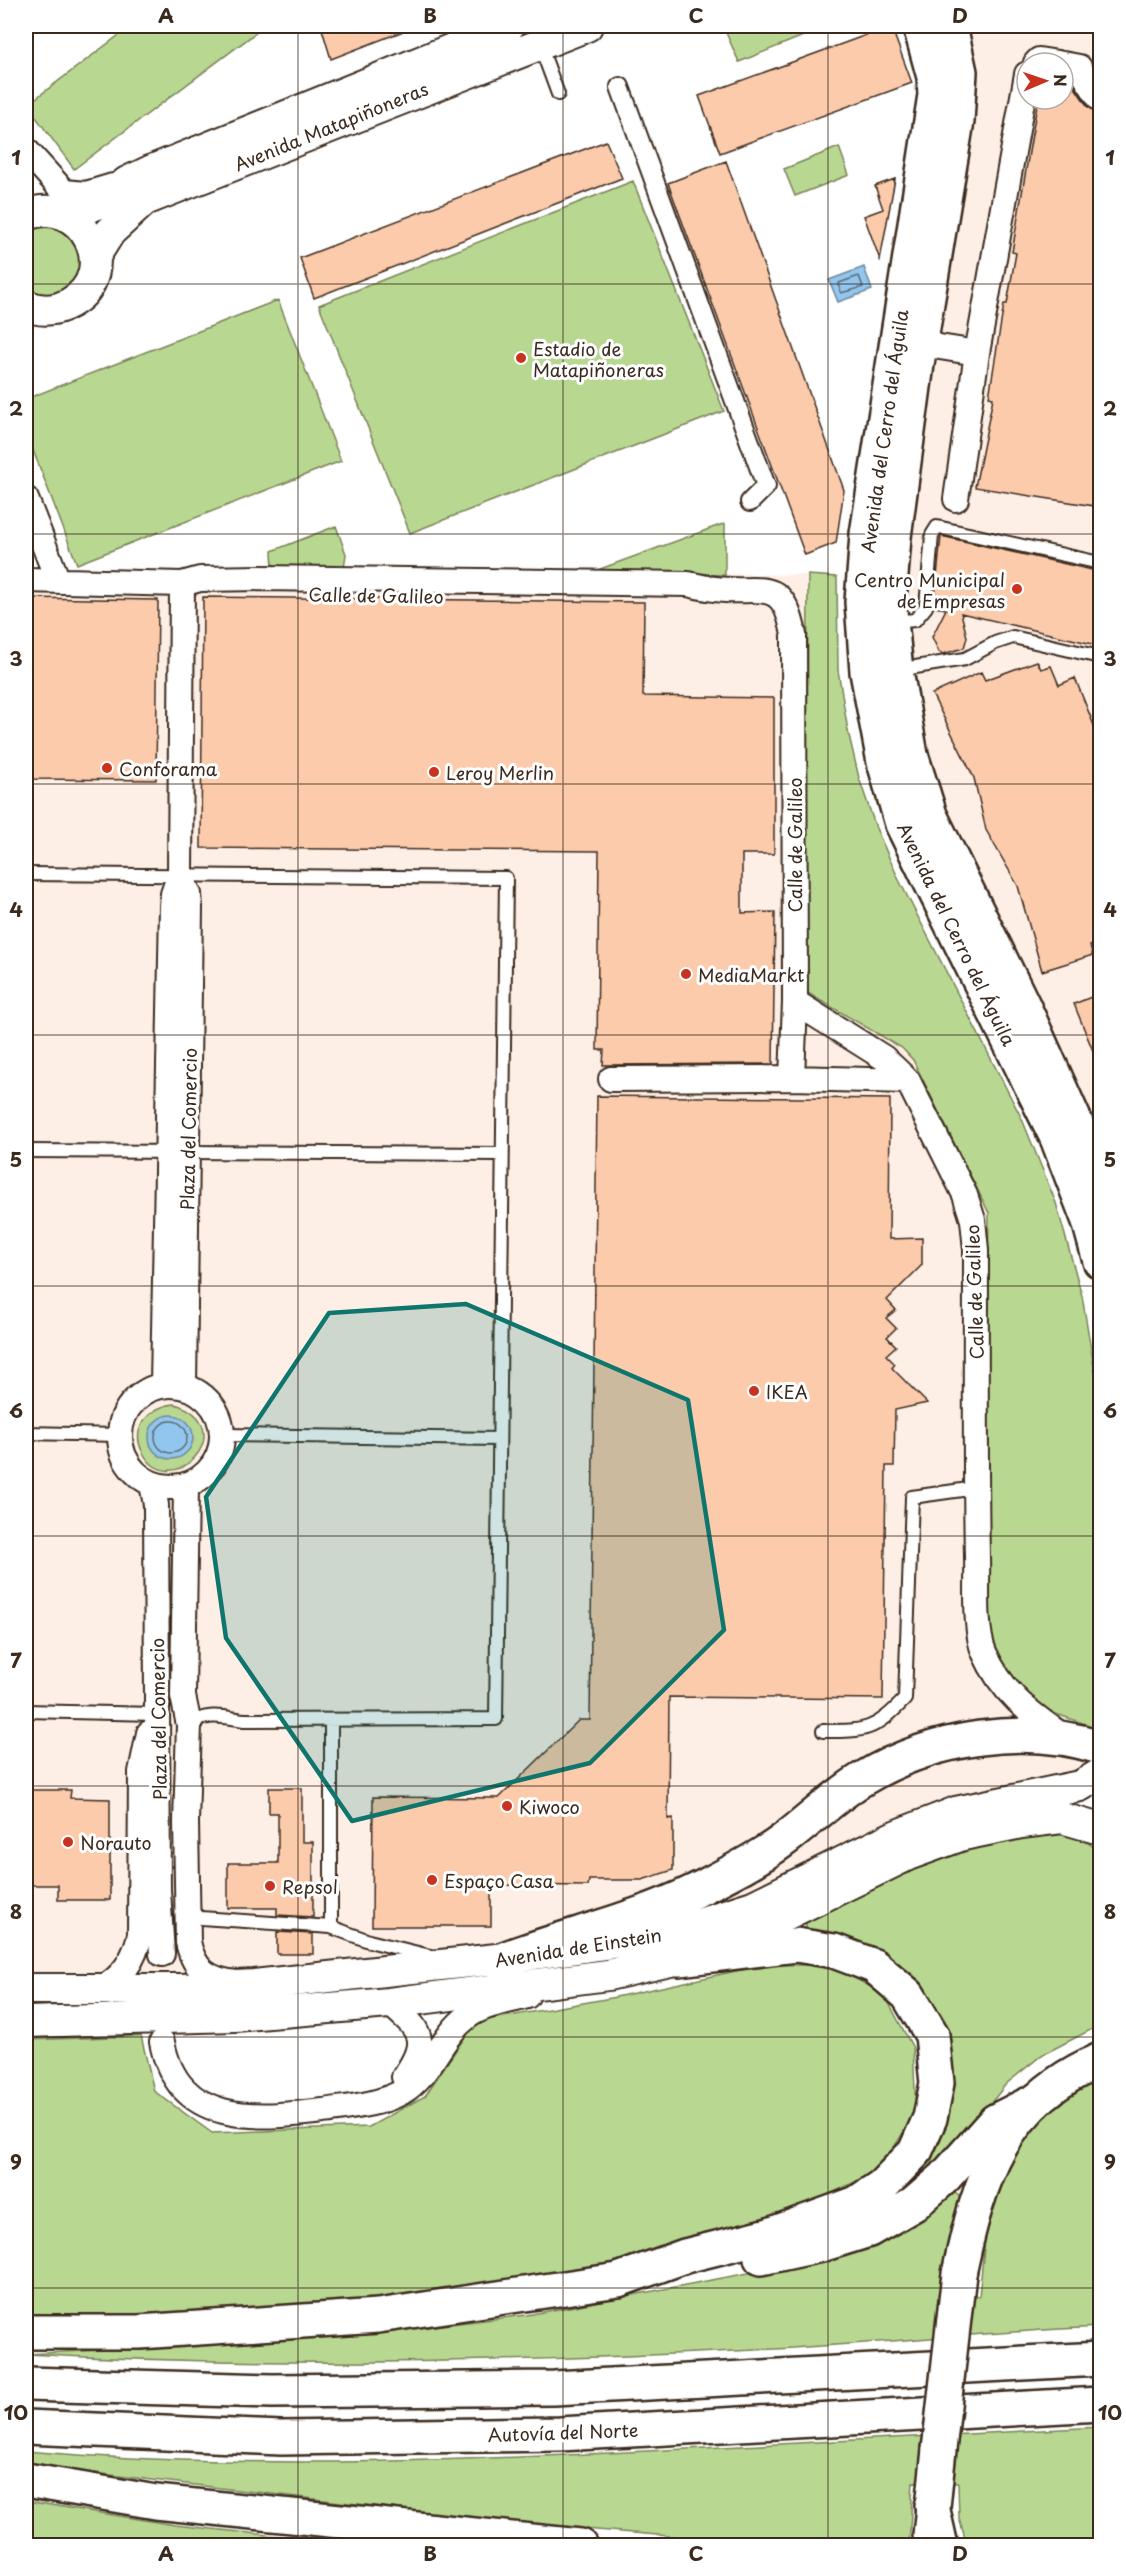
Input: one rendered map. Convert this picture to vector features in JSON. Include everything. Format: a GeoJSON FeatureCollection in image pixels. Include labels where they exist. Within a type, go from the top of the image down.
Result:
{"type":"FeatureCollection","features":[{"type":"Feature","properties":{"kind":"main road","name":"Avenida del Cerro del Águila"},"geometry":{"type":"LineString","coordinates":[[920,26],[934,77],[935,95],[867,534],[862,602],[867,672],[884,762],[902,824],[1057,1138],[1089,1221],[1101,1261]]}},
{"type":"Feature","properties":{"kind":"main road","name":"Avenida del Cerro del Águila"},"geometry":{"type":"LineString","coordinates":[[950,26],[960,72],[957,121],[921,344],[894,537],[889,601],[896,671],[910,755],[930,815],[1028,1016],[1101,1177]]}},
{"type":"Feature","properties":{"kind":"main road"},"geometry":{"type":"LineString","coordinates":[[506,1958],[692,1892],[782,1841],[864,1778],[898,1761],[935,1747],[980,1738],[1021,1735],[1064,1737],[1101,1748]]}},
{"type":"Feature","properties":{"kind":"main road"},"geometry":{"type":"LineString","coordinates":[[618,2280],[685,2256],[779,2232],[856,2203],[882,2186],[915,2152],[930,2118],[937,2083],[932,2036],[908,1995],[874,1966],[834,1951],[796,1945],[679,1959]]}},
{"type":"Feature","properties":{"kind":"main road"},"geometry":{"type":"LineString","coordinates":[[26,2332],[139,2332],[378,2316],[618,2280],[685,2275],[821,2245],[869,2230],[914,2204],[944,2178],[995,2121],[1033,2102],[1061,2081],[1101,2060]]}},
{"type":"Feature","properties":{"kind":"main road"},"geometry":{"type":"LineString","coordinates":[[929,2546],[959,2274],[971,2217],[987,2172],[1004,2138],[1033,2102]]}},
{"type":"Feature","properties":{"kind":"main road"},"geometry":{"type":"LineString","coordinates":[[26,2384],[272,2391],[554,2388],[1101,2359]]}},
{"type":"Feature","properties":{"kind":"main road","name":"Autovía del Norte"},"geometry":{"type":"LineString","coordinates":[[26,2427],[281,2438],[560,2434],[1101,2404]]}},
{"type":"Feature","properties":{"kind":"main road"},"geometry":{"type":"LineString","coordinates":[[26,2480],[156,2502],[580,2546]]}},
{"type":"Feature","properties":{"kind":"main road"},"geometry":{"type":"LineString","coordinates":[[932,2506],[941,2546]]}},
{"type":"Feature","properties":{"kind":"street","name":"Avenida Matapiñoneras"},"geometry":{"type":"LineString","coordinates":[[66,215],[103,202],[127,182],[509,26]]}},
{"type":"Feature","properties":{"kind":"street","name":"Avenida Matapiñoneras"},"geometry":{"type":"LineString","coordinates":[[28,311],[55,308],[77,299],[87,287],[94,272],[95,256],[110,232],[145,200],[587,26]]}},
{"type":"Feature","properties":{"kind":"street"},"geometry":{"type":"LineString","coordinates":[[1075,66],[1079,67],[1101,99]]}},
{"type":"Feature","properties":{"kind":"street"},"geometry":{"type":"LineString","coordinates":[[620,87],[766,486],[750,502]]}},
{"type":"Feature","properties":{"kind":"street"},"geometry":{"type":"LineString","coordinates":[[956,499],[977,353],[1020,111]]}},
{"type":"Feature","properties":{"kind":"street"},"geometry":{"type":"LineString","coordinates":[[26,150],[64,192],[86,194],[127,182]]}},
{"type":"Feature","properties":{"kind":"street"},"geometry":{"type":"LineString","coordinates":[[26,212],[41,211],[66,215],[86,232],[95,256]]}},
{"type":"Feature","properties":{"kind":"street"},"geometry":{"type":"LineString","coordinates":[[921,344],[977,353]]}},
{"type":"Feature","properties":{"kind":"street"},"geometry":{"type":"LineString","coordinates":[[26,499],[58,581]]}},
{"type":"Feature","properties":{"kind":"street","name":"Calle de Galileo"},"geometry":{"type":"LineString","coordinates":[[26,580],[182,584],[204,593],[687,597],[716,590],[767,590],[777,594],[785,604],[791,618],[794,635],[795,1002],[884,1058],[909,1081],[965,1195],[973,1220],[976,1250],[976,1488],[979,1617],[983,1649],[1001,1685],[1025,1710],[1064,1737]]}},
{"type":"Feature","properties":{"kind":"street","name":"Plaza del Comercio"},"geometry":{"type":"LineString","coordinates":[[174,1386],[178,1152],[190,907],[189,894],[180,874],[182,584]]}},
{"type":"Feature","properties":{"kind":"street"},"geometry":{"type":"LineString","coordinates":[[792,1077],[795,1002]]}},
{"type":"Feature","properties":{"kind":"street"},"geometry":{"type":"LineString","coordinates":[[611,1080],[792,1077],[909,1081]]}},
{"type":"Feature","properties":{"kind":"street"},"geometry":{"type":"LineString","coordinates":[[174,1386],[199,1393],[211,1405],[219,1419],[222,1435],[220,1452],[212,1466],[201,1478],[186,1485],[169,1488],[152,1484],[138,1476],[128,1465],[121,1450],[119,1435],[123,1417],[132,1402],[146,1391],[174,1386]]}},
{"type":"Feature","properties":{"kind":"street","name":"Plaza del Comercio"},"geometry":{"type":"LineString","coordinates":[[152,1484],[156,1505],[156,1714],[159,1919],[162,1963],[172,1872],[177,1715],[183,1696]]}},
{"type":"Feature","properties":{"kind":"street","name":"Plaza del Comercio"},"geometry":{"type":"LineString","coordinates":[[186,1485],[183,1696],[189,1725],[186,1822],[190,1951],[192,1959],[201,1970],[220,1980],[254,1984]]}},
{"type":"Feature","properties":{"kind":"street"},"geometry":{"type":"LineString","coordinates":[[100,1989],[114,1983],[122,1975],[137,1950],[140,1934],[141,1772],[147,1739],[156,1714]]}},
{"type":"Feature","properties":{"kind":"street","name":"Avenida de Einstein"},"geometry":{"type":"LineString","coordinates":[[26,1989],[254,1984],[506,1958],[654,1937],[753,1906],[897,1835],[956,1812],[1080,1786],[1101,1774]]}},
{"type":"Feature","properties":{"kind":"street","name":"Avenida de Einstein"},"geometry":{"type":"LineString","coordinates":[[26,2022],[235,2016],[389,2002],[608,1976],[679,1959],[724,1945],[908,1855],[963,1836],[1021,1823],[1062,1818],[1101,1829]]}},
{"type":"Feature","properties":{"kind":"street"},"geometry":{"type":"LineString","coordinates":[[162,2042],[173,2076],[189,2096],[214,2110],[242,2116],[304,2113],[377,2101],[401,2092],[415,2082],[455,2028],[481,2008],[608,1976]]}},
{"type":"Feature","properties":{"kind":"street"},"geometry":{"type":"LineString","coordinates":[[377,2101],[396,2090],[419,2054],[420,2038],[409,2019],[389,2002]]}},
{"type":"Feature","properties":{"kind":"lane"},"geometry":{"type":"LineString","coordinates":[[539,44],[558,94]]}},
{"type":"Feature","properties":{"kind":"lane"},"geometry":{"type":"LineString","coordinates":[[891,622],[915,620],[926,607],[932,535],[937,527],[1101,563]]}},
{"type":"Feature","properties":{"kind":"lane"},"geometry":{"type":"LineString","coordinates":[[896,671],[965,659],[995,643],[1013,638],[1024,638],[1101,657]]}},
{"type":"Feature","properties":{"kind":"lane"},"geometry":{"type":"LineString","coordinates":[[26,874],[506,878],[496,1719],[244,1720],[214,1716],[198,1718],[189,1725]]}},
{"type":"Feature","properties":{"kind":"lane"},"geometry":{"type":"LineString","coordinates":[[26,1151],[502,1154]]}},
{"type":"Feature","properties":{"kind":"lane"},"geometry":{"type":"LineString","coordinates":[[26,1433],[119,1435]]}},
{"type":"Feature","properties":{"kind":"lane"},"geometry":{"type":"LineString","coordinates":[[222,1435],[499,1439]]}},
{"type":"Feature","properties":{"kind":"lane"},"geometry":{"type":"LineString","coordinates":[[823,1731],[860,1731],[882,1723],[905,1699],[912,1497],[976,1488]]}},
{"type":"Feature","properties":{"kind":"lane"},"geometry":{"type":"LineString","coordinates":[[26,1711],[156,1714]]}},
{"type":"Feature","properties":{"kind":"lane"},"geometry":{"type":"LineString","coordinates":[[331,1720],[331,1927]]}},
{"type":"Feature","properties":{"kind":"lane"},"geometry":{"type":"LineString","coordinates":[[188,1910],[201,1918],[331,1927],[369,1941],[460,1963]]}},
{"type":"Feature","properties":{"kind":"highlighted area"},"geometry":{"type":"Polygon","coordinates":[[[466,1304],[688,1400],[724,1630],[590,1763],[352,1821],[226,1638],[206,1497],[329,1313],[466,1304]]]}},
{"type":"Feature","properties":{"kind":"shaded area"},"geometry":{"type":"Polygon","coordinates":[[[950,26],[1100,26],[1100,1177],[930,815],[896,671],[950,26]]]}},
{"type":"Feature","properties":{"kind":"shaded area"},"geometry":{"type":"Polygon","coordinates":[[[376,569],[808,575],[803,886],[902,1048],[913,1060],[989,1213],[984,1489],[1036,1707],[1100,1729],[1100,1774],[654,1937],[26,1989],[26,570],[376,569]]]}},
{"type":"Feature","properties":{"kind":"green space"},"geometry":{"type":"Polygon","coordinates":[[[131,26],[265,26],[74,169],[27,105],[131,26]]]}},
{"type":"Feature","properties":{"kind":"green space"},"geometry":{"type":"Polygon","coordinates":[[[723,26],[828,26],[739,62],[723,26]]]}},
{"type":"Feature","properties":{"kind":"green space"},"geometry":{"type":"Polygon","coordinates":[[[839,147],[849,175],[795,196],[784,169],[839,147]]]}},
{"type":"Feature","properties":{"kind":"green space","name":"Estadio de Matapiñoneras"},"geometry":{"type":"Polygon","coordinates":[[[633,181],[724,411],[410,533],[319,305],[633,181]]]}},
{"type":"Feature","properties":{"kind":"green space"},"geometry":{"type":"Polygon","coordinates":[[[42,223],[70,233],[79,244],[81,252],[81,274],[55,297],[32,294],[26,290],[26,230],[42,223]]]}},
{"type":"Feature","properties":{"kind":"green space"},"geometry":{"type":"Polygon","coordinates":[[[278,300],[341,461],[77,564],[26,432],[26,399],[278,300]]]}},
{"type":"Feature","properties":{"kind":"green space"},"geometry":{"type":"Polygon","coordinates":[[[725,524],[725,575],[592,572],[720,525],[725,524]]]}},
{"type":"Feature","properties":{"kind":"green space"},"geometry":{"type":"Polygon","coordinates":[[[336,526],[346,554],[344,569],[273,569],[272,551],[336,526]]]}},
{"type":"Feature","properties":{"kind":"green space"},"geometry":{"type":"Polygon","coordinates":[[[808,575],[837,577],[838,670],[848,731],[859,778],[876,828],[899,880],[1022,1119],[1056,1203],[1082,1296],[1100,1403],[1100,1729],[1036,1707],[1004,1671],[990,1645],[984,1489],[989,1213],[913,1060],[902,1048],[806,992],[808,575]]]}},
{"type":"Feature","properties":{"kind":"green space"},"geometry":{"type":"Polygon","coordinates":[[[175,1404],[195,1415],[203,1428],[203,1443],[195,1457],[183,1467],[169,1470],[154,1466],[142,1451],[139,1433],[145,1419],[151,1413],[175,1404]]]}},
{"type":"Feature","properties":{"kind":"green space"},"geometry":{"type":"Polygon","coordinates":[[[1068,1828],[1100,1852],[1100,2025],[1042,2055],[1006,2084],[961,2141],[917,2188],[910,2182],[936,2151],[951,2096],[952,2071],[941,2024],[930,2002],[915,1982],[895,1964],[868,1947],[846,1937],[807,1932],[805,1919],[868,1888],[932,1861],[999,1841],[1068,1828]]]}},
{"type":"Feature","properties":{"kind":"green space"},"geometry":{"type":"Polygon","coordinates":[[[764,1965],[830,1965],[884,1994],[913,2048],[916,2112],[880,2170],[784,2216],[594,2271],[308,2307],[26,2321],[26,2040],[141,2036],[154,2091],[212,2133],[369,2127],[425,2096],[475,2022],[611,1998],[764,1965]]]}},
{"type":"Feature","properties":{"kind":"green space"},"geometry":{"type":"Polygon","coordinates":[[[1100,2072],[1100,2327],[755,2350],[482,2361],[208,2361],[26,2354],[237,2343],[382,2332],[527,2315],[817,2260],[950,2189],[960,2197],[938,2295],[979,2296],[988,2216],[1002,2169],[1013,2148],[1029,2126],[1051,2105],[1100,2072]]]}},
{"type":"Feature","properties":{"kind":"green space"},"geometry":{"type":"Polygon","coordinates":[[[1100,2427],[1100,2545],[967,2545],[959,2518],[958,2483],[913,2482],[909,2545],[754,2546],[743,2542],[536,2525],[26,2465],[26,2451],[200,2461],[374,2461],[548,2456],[1100,2427]]]}},
{"type":"Feature","properties":{"kind":"green space"},"geometry":{"type":"Polygon","coordinates":[[[26,2501],[175,2525],[361,2545],[26,2545],[26,2501]]]}},
{"type":"Feature","properties":{"kind":"water"},"geometry":{"type":"Polygon","coordinates":[[[864,267],[872,290],[838,302],[829,280],[864,267]]]}},
{"type":"Feature","properties":{"kind":"water"},"geometry":{"type":"Polygon","coordinates":[[[171,1415],[187,1421],[193,1437],[187,1453],[171,1459],[155,1453],[149,1437],[155,1421],[171,1415]]]}},
{"type":"Feature","properties":{"kind":"building"},"geometry":{"type":"Polygon","coordinates":[[[321,26],[414,26],[414,27],[331,59],[321,26]]]}},
{"type":"Feature","properties":{"kind":"building"},"geometry":{"type":"Polygon","coordinates":[[[891,26],[912,83],[720,153],[699,96],[891,26]]]}},
{"type":"Feature","properties":{"kind":"building"},"geometry":{"type":"Polygon","coordinates":[[[1075,88],[1088,107],[1101,113],[1101,507],[975,487],[993,398],[989,397],[1004,304],[1007,304],[1016,253],[1012,252],[1036,111],[1075,111],[1075,88]]]}},
{"type":"Feature","properties":{"kind":"building"},"geometry":{"type":"Polygon","coordinates":[[[606,141],[622,178],[314,298],[300,258],[606,141]]]}},
{"type":"Feature","properties":{"kind":"building"},"geometry":{"type":"Polygon","coordinates":[[[726,161],[844,490],[836,543],[805,555],[668,183],[726,161]]]}},
{"type":"Feature","properties":{"kind":"building"},"geometry":{"type":"Polygon","coordinates":[[[895,179],[880,260],[864,216],[883,209],[875,186],[895,179]]]}},
{"type":"Feature","properties":{"kind":"building","name":"Centro Municipal de Empresas"},"geometry":{"type":"Polygon","coordinates":[[[941,536],[1101,572],[1101,646],[961,613],[967,637],[964,648],[943,654],[939,652],[932,637],[946,609],[934,607],[941,536]]]}},
{"type":"Feature","properties":{"kind":"building","name":"Leroy Merlin"},"geometry":{"type":"Polygon","coordinates":[[[203,597],[644,602],[643,696],[774,698],[774,854],[742,854],[742,913],[775,912],[773,1064],[603,1065],[604,1050],[597,1050],[599,851],[201,848],[203,597]]]}},
{"type":"Feature","properties":{"kind":"building"},"geometry":{"type":"Polygon","coordinates":[[[26,598],[158,600],[156,780],[26,779],[26,598]]]}},
{"type":"Feature","properties":{"kind":"building"},"geometry":{"type":"Polygon","coordinates":[[[1037,661],[1041,669],[1051,666],[1059,685],[1075,678],[1101,743],[1101,942],[1090,946],[1093,955],[1042,971],[1018,886],[986,830],[974,778],[932,694],[981,672],[985,680],[1037,661]]]}},
{"type":"Feature","properties":{"kind":"building"},"geometry":{"type":"Polygon","coordinates":[[[1101,993],[1101,1068],[1100,1068],[1074,1004],[1101,993]]]}},
{"type":"Feature","properties":{"kind":"building","name":"IKEA"},"geometry":{"type":"Polygon","coordinates":[[[597,1096],[890,1099],[889,1239],[922,1238],[922,1265],[887,1300],[896,1310],[886,1318],[896,1328],[887,1337],[896,1346],[886,1355],[895,1364],[892,1368],[927,1403],[895,1410],[894,1466],[886,1466],[883,1699],[669,1697],[668,1819],[673,1818],[673,1870],[642,1880],[589,1880],[588,1886],[491,1885],[491,1926],[372,1926],[373,1797],[499,1798],[579,1720],[590,1720],[597,1096]]]}},
{"type":"Feature","properties":{"kind":"building","name":"Repsol"},"geometry":{"type":"Polygon","coordinates":[[[269,1788],[302,1788],[302,1842],[313,1842],[313,1917],[277,1915],[277,1908],[228,1908],[228,1863],[278,1863],[278,1813],[269,1813],[269,1788]]]}},
{"type":"Feature","properties":{"kind":"building","name":"Norauto"},"geometry":{"type":"Polygon","coordinates":[[[26,1790],[71,1790],[70,1798],[110,1799],[110,1900],[58,1900],[58,1885],[26,1885],[26,1790]]]}},
{"type":"Feature","properties":{"kind":"building"},"geometry":{"type":"Polygon","coordinates":[[[277,1932],[313,1934],[313,1954],[277,1954],[277,1932]]]}},
{"type":"Feature","properties":{"kind":"place","name":"Estadio de Matapiñoneras"},"geometry":{"type":"Point","coordinates":[521,358]}},
{"type":"Feature","properties":{"kind":"place","name":"Centro Municipal de Empresas"},"geometry":{"type":"Point","coordinates":[1017,589]}},
{"type":"Feature","properties":{"kind":"place","name":"Conforama"},"geometry":{"type":"Point","coordinates":[107,768]}},
{"type":"Feature","properties":{"kind":"place","name":"Leroy Merlin"},"geometry":{"type":"Point","coordinates":[434,772]}},
{"type":"Feature","properties":{"kind":"place","name":"MediaMarkt"},"geometry":{"type":"Point","coordinates":[686,974]}},
{"type":"Feature","properties":{"kind":"place","name":"IKEA"},"geometry":{"type":"Point","coordinates":[754,1391]}},
{"type":"Feature","properties":{"kind":"place","name":"Kiwoco"},"geometry":{"type":"Point","coordinates":[507,1806]}},
{"type":"Feature","properties":{"kind":"place","name":"Norauto"},"geometry":{"type":"Point","coordinates":[68,1842]}},
{"type":"Feature","properties":{"kind":"place","name":"Espaço Casa"},"geometry":{"type":"Point","coordinates":[432,1880]}},
{"type":"Feature","properties":{"kind":"place","name":"Repsol"},"geometry":{"type":"Point","coordinates":[270,1886]}}]}
